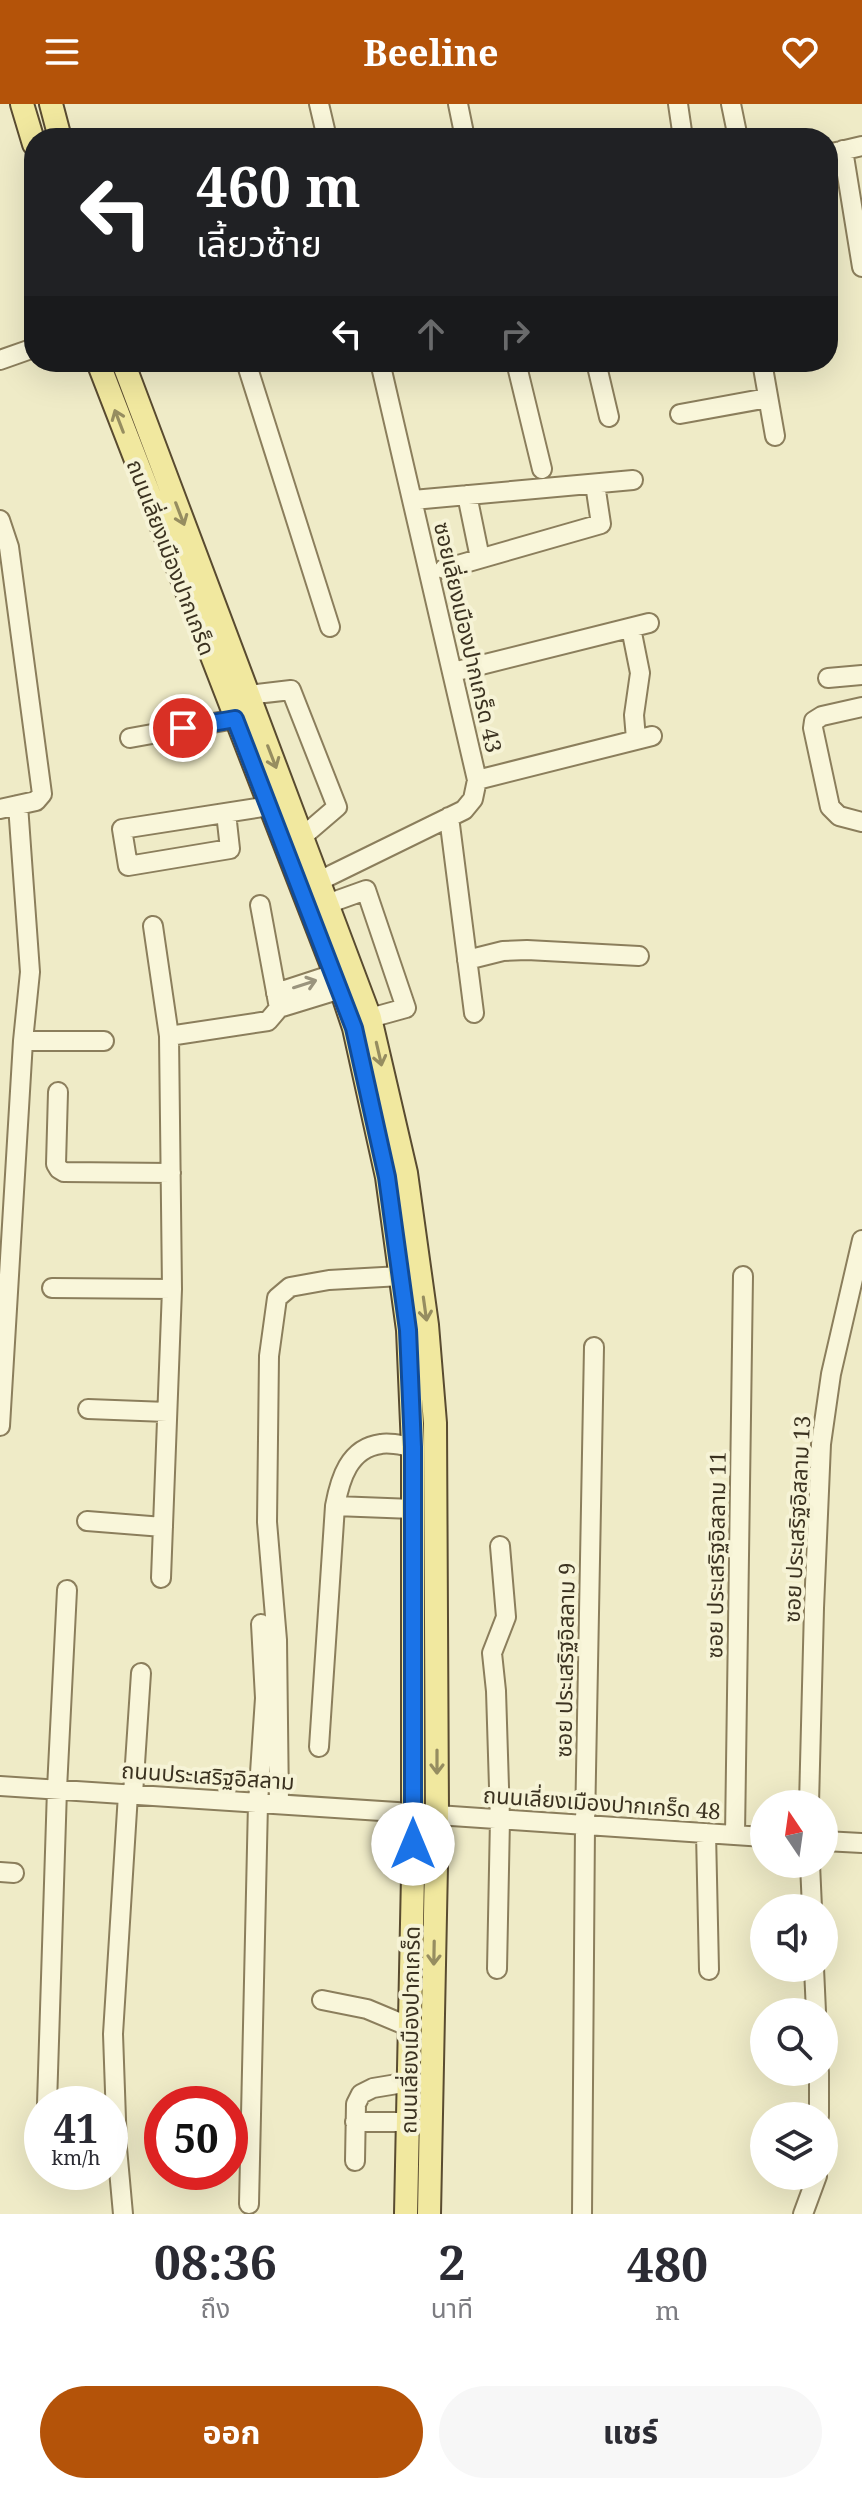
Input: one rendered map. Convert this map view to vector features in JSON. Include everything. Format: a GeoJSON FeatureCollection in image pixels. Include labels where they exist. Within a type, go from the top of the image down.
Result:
{"type":"FeatureCollection","features":[{"type":"Feature","properties":{"kind":"main road"},"geometry":{"type":"LineString","coordinates":[[22,104],[29,128]]}},
{"type":"Feature","properties":{"kind":"main road"},"geometry":{"type":"LineString","coordinates":[[51,104],[57,128]]}},
{"type":"Feature","properties":{"kind":"main road","name":"ถนนเลี่ยงเมืองปากเกร็ด"},"geometry":{"type":"LineString","coordinates":[[102,372],[338,982],[354,1028],[387,1177],[408,1330],[413,1447],[406,2214]]}},
{"type":"Feature","properties":{"kind":"main road","name":"ถนนเลี่ยงเมืองปากเกร็ด"},"geometry":{"type":"LineString","coordinates":[[127,372],[370,1018],[406,1173],[427,1325],[435,1423],[437,1815],[429,2214]]}},
{"type":"Feature","properties":{"kind":"main road"},"geometry":{"type":"LineString","coordinates":[[412,1813],[437,1815]]}},
{"type":"Feature","properties":{"kind":"street"},"geometry":{"type":"LineString","coordinates":[[319,104],[325,128]]}},
{"type":"Feature","properties":{"kind":"street"},"geometry":{"type":"LineString","coordinates":[[458,104],[463,128]]}},
{"type":"Feature","properties":{"kind":"street"},"geometry":{"type":"LineString","coordinates":[[678,104],[682,128]]}},
{"type":"Feature","properties":{"kind":"street"},"geometry":{"type":"LineString","coordinates":[[731,104],[736,128]]}},
{"type":"Feature","properties":{"kind":"street"},"geometry":{"type":"LineString","coordinates":[[838,151],[862,146]]}},
{"type":"Feature","properties":{"kind":"street"},"geometry":{"type":"LineString","coordinates":[[838,165],[862,267]]}},
{"type":"Feature","properties":{"kind":"street"},"geometry":{"type":"LineString","coordinates":[[0,360],[24,352]]}},
{"type":"Feature","properties":{"kind":"street"},"geometry":{"type":"LineString","coordinates":[[249,372],[330,627]]}},
{"type":"Feature","properties":{"kind":"street","name":"ซอยเลี่ยงเมืองปากเกร็ด 43"},"geometry":{"type":"LineString","coordinates":[[319,881],[464,810],[470,804],[477,780],[382,372]]}},
{"type":"Feature","properties":{"kind":"street"},"geometry":{"type":"LineString","coordinates":[[518,372],[542,469]]}},
{"type":"Feature","properties":{"kind":"street"},"geometry":{"type":"LineString","coordinates":[[598,372],[609,417]]}},
{"type":"Feature","properties":{"kind":"street"},"geometry":{"type":"LineString","coordinates":[[764,372],[775,436]]}},
{"type":"Feature","properties":{"kind":"street"},"geometry":{"type":"LineString","coordinates":[[680,414],[768,398]]}},
{"type":"Feature","properties":{"kind":"street"},"geometry":{"type":"LineString","coordinates":[[413,500],[633,480]]}},
{"type":"Feature","properties":{"kind":"street"},"geometry":{"type":"LineString","coordinates":[[444,569],[601,524],[595,484]]}},
{"type":"Feature","properties":{"kind":"street"},"geometry":{"type":"LineString","coordinates":[[467,495],[480,558]]}},
{"type":"Feature","properties":{"kind":"street"},"geometry":{"type":"LineString","coordinates":[[0,520],[9,547],[42,788],[42,794],[36,801],[9,807],[30,972],[23,1041],[0,1426]]}},
{"type":"Feature","properties":{"kind":"street"},"geometry":{"type":"LineString","coordinates":[[453,672],[640,625],[640,673],[634,715],[644,738],[477,780]]}},
{"type":"Feature","properties":{"kind":"street"},"geometry":{"type":"LineString","coordinates":[[828,678],[862,675]]}},
{"type":"Feature","properties":{"kind":"street"},"geometry":{"type":"LineString","coordinates":[[248,695],[291,690],[337,807],[302,837]]}},
{"type":"Feature","properties":{"kind":"street"},"geometry":{"type":"LineString","coordinates":[[862,707],[822,716],[814,721],[813,728],[830,807],[839,816],[862,822]]}},
{"type":"Feature","properties":{"kind":"street"},"geometry":{"type":"LineString","coordinates":[[130,738],[235,719]]}},
{"type":"Feature","properties":{"kind":"street"},"geometry":{"type":"LineString","coordinates":[[226,813],[230,849],[128,866],[122,829],[269,806]]}},
{"type":"Feature","properties":{"kind":"street"},"geometry":{"type":"LineString","coordinates":[[449,817],[474,1013]]}},
{"type":"Feature","properties":{"kind":"street"},"geometry":{"type":"LineString","coordinates":[[327,904],[366,890],[406,1008],[370,1018]]}},
{"type":"Feature","properties":{"kind":"street"},"geometry":{"type":"LineString","coordinates":[[169,1036],[268,1021],[277,1001],[260,905]]}},
{"type":"Feature","properties":{"kind":"street"},"geometry":{"type":"LineString","coordinates":[[153,926],[169,1036],[171,1173],[172,1289],[161,1578]]}},
{"type":"Feature","properties":{"kind":"street"},"geometry":{"type":"LineString","coordinates":[[467,960],[503,951],[527,950],[639,956]]}},
{"type":"Feature","properties":{"kind":"street"},"geometry":{"type":"LineString","coordinates":[[277,1001],[338,982]]}},
{"type":"Feature","properties":{"kind":"street"},"geometry":{"type":"LineString","coordinates":[[23,1041],[104,1041]]}},
{"type":"Feature","properties":{"kind":"street"},"geometry":{"type":"LineString","coordinates":[[58,1092],[56,1164],[59,1169],[64,1172],[171,1173]]}},
{"type":"Feature","properties":{"kind":"street","name":"ซอย ประเสริฐอิสลาม 13"},"geometry":{"type":"LineString","coordinates":[[809,1790],[821,1444],[831,1374],[862,1240]]}},
{"type":"Feature","properties":{"kind":"street"},"geometry":{"type":"LineString","coordinates":[[279,1804],[277,1640],[267,1522],[269,1356],[277,1298],[290,1287],[329,1280],[401,1276]]}},
{"type":"Feature","properties":{"kind":"street","name":"ซอย ประเสริฐอิสลาม 11"},"geometry":{"type":"LineString","coordinates":[[735,1835],[743,1276]]}},
{"type":"Feature","properties":{"kind":"street"},"geometry":{"type":"LineString","coordinates":[[52,1288],[172,1289]]}},
{"type":"Feature","properties":{"kind":"street","name":"ซอย ประเสริฐอิสลาม 9"},"geometry":{"type":"LineString","coordinates":[[582,2214],[594,1347]]}},
{"type":"Feature","properties":{"kind":"street"},"geometry":{"type":"LineString","coordinates":[[88,1409],[167,1412]]}},
{"type":"Feature","properties":{"kind":"street"},"geometry":{"type":"LineString","coordinates":[[319,1747],[335,1506],[340,1481],[349,1461],[361,1451],[381,1444],[413,1447]]}},
{"type":"Feature","properties":{"kind":"street"},"geometry":{"type":"LineString","coordinates":[[335,1506],[413,1509]]}},
{"type":"Feature","properties":{"kind":"street"},"geometry":{"type":"LineString","coordinates":[[87,1521],[163,1527]]}},
{"type":"Feature","properties":{"kind":"street"},"geometry":{"type":"LineString","coordinates":[[497,1969],[500,1819],[492,1653],[506,1617],[500,1546]]}},
{"type":"Feature","properties":{"kind":"street"},"geometry":{"type":"LineString","coordinates":[[48,2086],[67,1590]]}},
{"type":"Feature","properties":{"kind":"street"},"geometry":{"type":"LineString","coordinates":[[249,2204],[258,1803],[265,1698],[261,1624]]}},
{"type":"Feature","properties":{"kind":"street"},"geometry":{"type":"LineString","coordinates":[[123,2214],[113,2034],[141,1673]]}},
{"type":"Feature","properties":{"kind":"street","name":"ถนนประเสริฐอิสลาม"},"geometry":{"type":"LineString","coordinates":[[0,1786],[412,1813]]}},
{"type":"Feature","properties":{"kind":"street","name":"ถนนเลี่ยงเมืองปากเกร็ด 48"},"geometry":{"type":"LineString","coordinates":[[437,1815],[750,1836]]}},
{"type":"Feature","properties":{"kind":"street"},"geometry":{"type":"LineString","coordinates":[[706,1833],[709,1970]]}},
{"type":"Feature","properties":{"kind":"street"},"geometry":{"type":"LineString","coordinates":[[838,1842],[862,1843]]}},
{"type":"Feature","properties":{"kind":"street"},"geometry":{"type":"LineString","coordinates":[[322,2000],[367,2009],[410,2027]]}},
{"type":"Feature","properties":{"kind":"street"},"geometry":{"type":"LineString","coordinates":[[355,2161],[356,2104],[361,2094],[373,2088],[409,2082]]}},
{"type":"Feature","properties":{"kind":"street"},"geometry":{"type":"LineString","coordinates":[[355,2122],[407,2122]]}},
{"type":"Feature","properties":{"kind":"street"},"geometry":{"type":"LineString","coordinates":[[803,2214],[812,2190]]}},
{"type":"Feature","properties":{"kind":"route"},"geometry":{"type":"LineString","coordinates":[[183,728],[235,719],[354,1028],[387,1177],[408,1330],[413,1447],[413,1844]]}}]}
